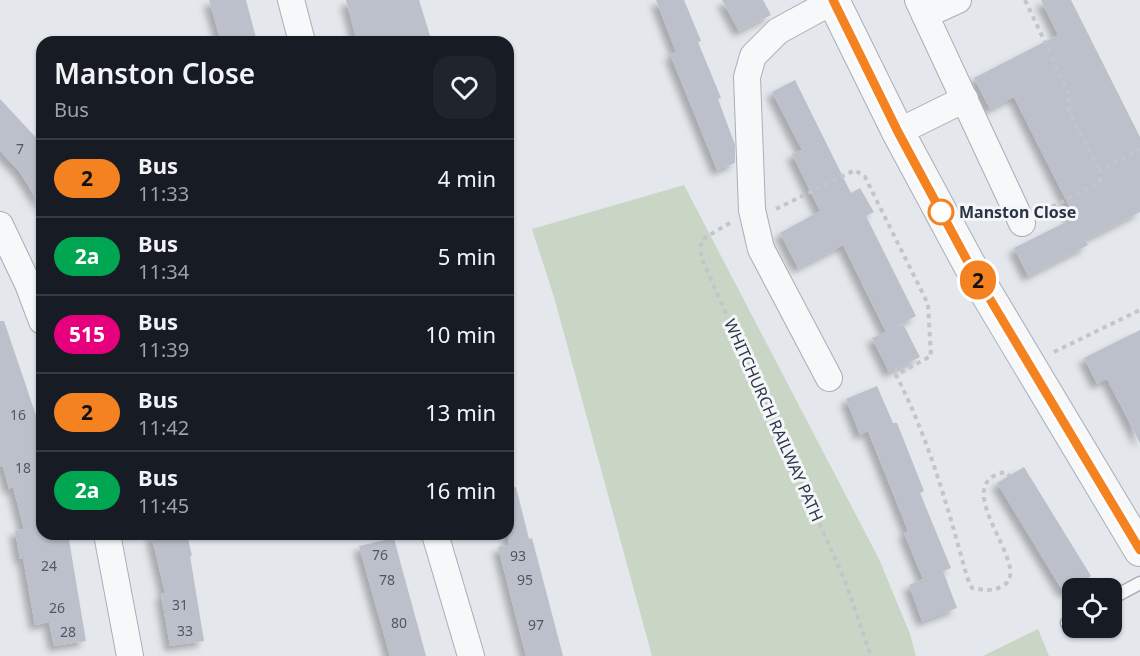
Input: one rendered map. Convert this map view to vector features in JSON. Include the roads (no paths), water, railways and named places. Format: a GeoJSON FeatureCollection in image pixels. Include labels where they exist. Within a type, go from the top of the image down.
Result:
{"type":"FeatureCollection","features":[{"type":"Feature","properties":{"kind":"street"},"geometry":{"type":"LineString","coordinates":[[291,0],[300,36]]}},
{"type":"Feature","properties":{"kind":"street"},"geometry":{"type":"LineString","coordinates":[[829,378],[761,249],[754,215],[747,77],[753,56],[778,32],[833,0],[898,132],[969,264],[1140,550]]}},
{"type":"Feature","properties":{"kind":"street"},"geometry":{"type":"LineString","coordinates":[[958,0],[922,8],[1022,223]]}},
{"type":"Feature","properties":{"kind":"street"},"geometry":{"type":"LineString","coordinates":[[898,132],[965,99]]}},
{"type":"Feature","properties":{"kind":"street"},"geometry":{"type":"LineString","coordinates":[[0,225],[36,305]]}},
{"type":"Feature","properties":{"kind":"street"},"geometry":{"type":"LineString","coordinates":[[108,540],[130,656]]}},
{"type":"Feature","properties":{"kind":"street"},"geometry":{"type":"LineString","coordinates":[[437,540],[471,656]]}},
{"type":"Feature","properties":{"kind":"lane"},"geometry":{"type":"LineString","coordinates":[[1122,593],[1140,583]]}},
{"type":"Feature","properties":{"kind":"place","name":"Manston Close"},"geometry":{"type":"Point","coordinates":[941,212]}}]}
